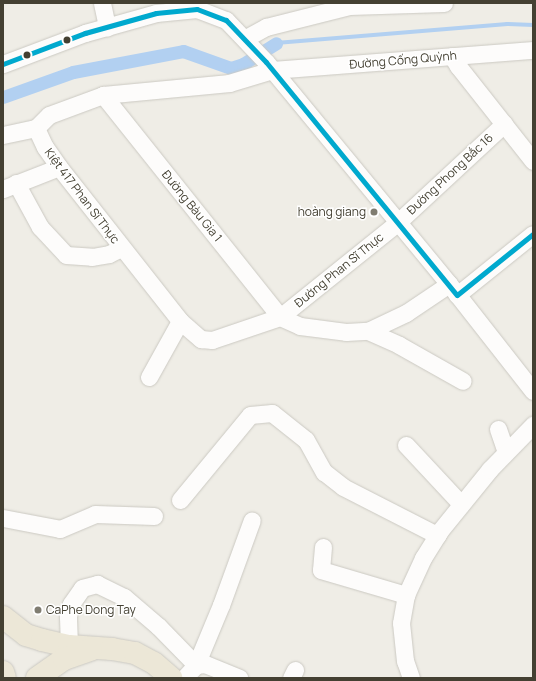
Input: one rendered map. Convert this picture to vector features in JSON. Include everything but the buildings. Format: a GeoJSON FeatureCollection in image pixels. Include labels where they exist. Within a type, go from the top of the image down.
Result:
{"type":"FeatureCollection","features":[{"type":"Feature","properties":{"kind":"highway"},"geometry":{"type":"LineString","coordinates":[[3,617],[26,635],[69,646],[101,648],[135,653],[154,663],[171,678]]}},
{"type":"Feature","properties":{"kind":"highway"},"geometry":{"type":"LineString","coordinates":[[38,678],[64,659],[101,648]]}},
{"type":"Feature","properties":{"kind":"highway"},"geometry":{"type":"LineString","coordinates":[[3,672],[5,678]]}},
{"type":"Feature","properties":{"kind":"street"},"geometry":{"type":"LineString","coordinates":[[102,3],[107,27]]}},
{"type":"Feature","properties":{"kind":"street"},"geometry":{"type":"LineString","coordinates":[[248,41],[266,27],[349,6],[444,3]]}},
{"type":"Feature","properties":{"kind":"street"},"geometry":{"type":"LineString","coordinates":[[3,64],[107,27],[156,13],[203,6],[226,20],[248,41],[397,223],[530,381]]}},
{"type":"Feature","properties":{"kind":"street","name":"Đường Cống Quỳnh"},"geometry":{"type":"LineString","coordinates":[[103,95],[228,83],[269,66],[533,50]]}},
{"type":"Feature","properties":{"kind":"street"},"geometry":{"type":"LineString","coordinates":[[452,56],[458,66],[533,161]]}},
{"type":"Feature","properties":{"kind":"street"},"geometry":{"type":"LineString","coordinates":[[3,135],[36,128],[49,114],[103,95]]}},
{"type":"Feature","properties":{"kind":"street","name":"Đường Bàu Gia 1"},"geometry":{"type":"LineString","coordinates":[[103,95],[280,317]]}},
{"type":"Feature","properties":{"kind":"street","name":"Đường Phong Bắc 16"},"geometry":{"type":"LineString","coordinates":[[397,223],[504,124]]}},
{"type":"Feature","properties":{"kind":"street","name":"Kiệt 417 Phan Sĩ Thực"},"geometry":{"type":"LineString","coordinates":[[36,128],[45,147],[59,167],[121,248],[180,321],[201,339],[212,340],[280,317]]}},
{"type":"Feature","properties":{"kind":"street"},"geometry":{"type":"LineString","coordinates":[[59,167],[9,186],[40,227],[66,255],[92,257],[109,254],[121,248]]}},
{"type":"Feature","properties":{"kind":"street","name":"Đường Phan Sĩ Thực"},"geometry":{"type":"LineString","coordinates":[[280,317],[397,223]]}},
{"type":"Feature","properties":{"kind":"street"},"geometry":{"type":"LineString","coordinates":[[368,332],[453,289],[533,234]]}},
{"type":"Feature","properties":{"kind":"street"},"geometry":{"type":"LineString","coordinates":[[280,317],[300,326],[346,332],[368,332],[399,345],[463,381]]}},
{"type":"Feature","properties":{"kind":"street"},"geometry":{"type":"LineString","coordinates":[[149,377],[180,321]]}},
{"type":"Feature","properties":{"kind":"street"},"geometry":{"type":"LineString","coordinates":[[180,500],[250,416],[272,413],[306,440],[324,472],[342,487],[438,533]]}},
{"type":"Feature","properties":{"kind":"street"},"geometry":{"type":"LineString","coordinates":[[411,678],[405,661],[401,623],[406,595],[438,533],[506,452],[533,425]]}},
{"type":"Feature","properties":{"kind":"street"},"geometry":{"type":"LineString","coordinates":[[498,429],[506,452]]}},
{"type":"Feature","properties":{"kind":"street"},"geometry":{"type":"LineString","coordinates":[[406,445],[461,504]]}},
{"type":"Feature","properties":{"kind":"street"},"geometry":{"type":"LineString","coordinates":[[3,518],[60,529],[95,514],[154,516]]}},
{"type":"Feature","properties":{"kind":"street"},"geometry":{"type":"LineString","coordinates":[[184,678],[196,665],[221,605],[252,520]]}},
{"type":"Feature","properties":{"kind":"street"},"geometry":{"type":"LineString","coordinates":[[323,547],[321,570],[406,595]]}},
{"type":"Feature","properties":{"kind":"street"},"geometry":{"type":"LineString","coordinates":[[69,646],[68,616],[71,604],[82,588],[97,584],[124,597],[158,626],[196,665]]}},
{"type":"Feature","properties":{"kind":"street"},"geometry":{"type":"LineString","coordinates":[[196,665],[205,664],[238,678]]}},
{"type":"Feature","properties":{"kind":"waterway"},"geometry":{"type":"LineString","coordinates":[[276,43],[507,24],[533,25]]}},
{"type":"Feature","properties":{"kind":"waterway"},"geometry":{"type":"LineString","coordinates":[[3,97],[73,72],[183,51],[231,68],[243,64],[276,43]]}},
{"type":"Feature","properties":{"kind":"transit line"},"geometry":{"type":"LineString","coordinates":[[3,64],[85,33],[156,13],[197,9],[226,20],[266,62],[457,295]]}},
{"type":"Feature","properties":{"kind":"transit line"},"geometry":{"type":"LineString","coordinates":[[457,295],[533,234]]}},
{"type":"Feature","properties":{"kind":"place","name":"hoàng giang"},"geometry":{"type":"Point","coordinates":[374,212]}},
{"type":"Feature","properties":{"kind":"place","name":"CaPhe Dong Tay"},"geometry":{"type":"Point","coordinates":[38,610]}}]}
